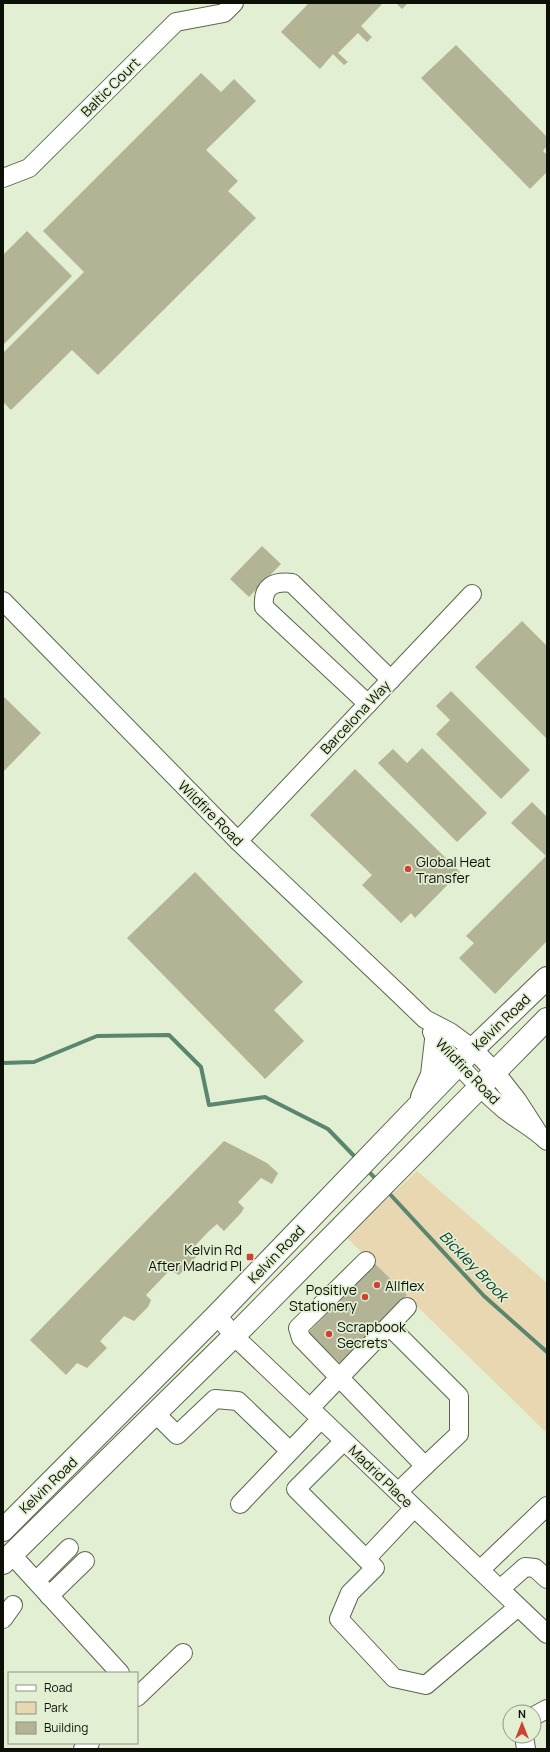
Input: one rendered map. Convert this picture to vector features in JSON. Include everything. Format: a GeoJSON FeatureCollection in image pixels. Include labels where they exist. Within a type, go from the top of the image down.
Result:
{"type":"FeatureCollection","features":[{"type":"Feature","properties":{"kind":"main road","name":"Kelvin Road"},"geometry":{"type":"LineString","coordinates":[[3,1530],[217,1315],[473,1049],[547,978]]}},
{"type":"Feature","properties":{"kind":"main road","name":"Kelvin Road"},"geometry":{"type":"LineString","coordinates":[[7,1559],[234,1336],[547,1020]]}},
{"type":"Feature","properties":{"kind":"main road"},"geometry":{"type":"LineString","coordinates":[[419,1106],[432,1075],[436,1040]]}},
{"type":"Feature","properties":{"kind":"main road"},"geometry":{"type":"LineString","coordinates":[[81,1453],[98,1469]]}},
{"type":"Feature","properties":{"kind":"street","name":"Baltic Court"},"geometry":{"type":"LineString","coordinates":[[3,178],[29,168],[176,22],[229,8]]}},
{"type":"Feature","properties":{"kind":"street"},"geometry":{"type":"LineString","coordinates":[[368,704],[264,607],[263,597],[268,588],[280,582],[292,583],[391,680]]}},
{"type":"Feature","properties":{"kind":"street","name":"Barcelona Way"},"geometry":{"type":"LineString","coordinates":[[238,841],[472,594]]}},
{"type":"Feature","properties":{"kind":"street","name":"Wildfire Road"},"geometry":{"type":"LineString","coordinates":[[3,601],[238,841],[425,1019],[450,1032],[473,1049],[495,1072],[542,1136]]}},
{"type":"Feature","properties":{"kind":"street","name":"Wildfire Road"},"geometry":{"type":"LineString","coordinates":[[425,1019],[436,1040],[458,1065],[507,1111],[542,1136]]}},
{"type":"Feature","properties":{"kind":"street"},"geometry":{"type":"LineString","coordinates":[[366,1261],[298,1328],[301,1338],[425,1466]]}},
{"type":"Feature","properties":{"kind":"street"},"geometry":{"type":"LineString","coordinates":[[240,1504],[290,1451],[339,1378],[407,1307]]}},
{"type":"Feature","properties":{"kind":"street","name":"Madrid Place"},"geometry":{"type":"LineString","coordinates":[[217,1315],[234,1336],[547,1634]]}},
{"type":"Feature","properties":{"kind":"street"},"geometry":{"type":"LineString","coordinates":[[388,1326],[459,1396],[459,1434],[398,1492]]}},
{"type":"Feature","properties":{"kind":"street"},"geometry":{"type":"LineString","coordinates":[[155,1413],[177,1435],[215,1399],[238,1401],[290,1451]]}},
{"type":"Feature","properties":{"kind":"street"},"geometry":{"type":"LineString","coordinates":[[344,1441],[296,1489],[375,1568],[350,1593],[339,1619],[394,1678],[426,1685],[518,1607]]}},
{"type":"Feature","properties":{"kind":"street"},"geometry":{"type":"LineString","coordinates":[[480,1570],[547,1506]]}},
{"type":"Feature","properties":{"kind":"street"},"geometry":{"type":"LineString","coordinates":[[366,1559],[414,1508]]}},
{"type":"Feature","properties":{"kind":"street"},"geometry":{"type":"LineString","coordinates":[[36,1581],[70,1548]]}},
{"type":"Feature","properties":{"kind":"street"},"geometry":{"type":"LineString","coordinates":[[7,1559],[36,1581],[119,1672]]}},
{"type":"Feature","properties":{"kind":"street"},"geometry":{"type":"LineString","coordinates":[[49,1596],[85,1561]]}},
{"type":"Feature","properties":{"kind":"street"},"geometry":{"type":"LineString","coordinates":[[500,1589],[525,1567],[535,1568],[547,1579]]}},
{"type":"Feature","properties":{"kind":"street"},"geometry":{"type":"LineString","coordinates":[[138,1695],[183,1653]]}},
{"type":"Feature","properties":{"kind":"green space"},"geometry":{"type":"Polygon","coordinates":[[[417,1171],[547,1283],[547,1433],[346,1237],[417,1171]]]}},
{"type":"Feature","properties":{"kind":"building"},"geometry":{"type":"Polygon","coordinates":[[[309,3],[383,3],[361,26],[372,37],[367,42],[358,33],[338,53],[348,62],[344,65],[333,54],[320,69],[281,32],[309,3]]]}},
{"type":"Feature","properties":{"kind":"building"},"geometry":{"type":"Polygon","coordinates":[[[396,3],[408,3],[402,9],[396,3]]]}},
{"type":"Feature","properties":{"kind":"building"},"geometry":{"type":"Polygon","coordinates":[[[456,45],[547,137],[547,146],[543,151],[547,155],[547,172],[530,189],[421,78],[456,45]]]}},
{"type":"Feature","properties":{"kind":"building"},"geometry":{"type":"Polygon","coordinates":[[[201,73],[221,92],[234,79],[256,101],[206,150],[238,181],[228,191],[256,218],[98,375],[72,350],[11,410],[3,402],[3,353],[84,272],[43,231],[201,73]]]}},
{"type":"Feature","properties":{"kind":"building"},"geometry":{"type":"Polygon","coordinates":[[[27,231],[72,276],[3,345],[3,255],[27,231]]]}},
{"type":"Feature","properties":{"kind":"building"},"geometry":{"type":"Polygon","coordinates":[[[262,546],[281,564],[249,597],[230,579],[262,546]]]}},
{"type":"Feature","properties":{"kind":"building"},"geometry":{"type":"Polygon","coordinates":[[[522,621],[547,646],[546,738],[475,667],[522,621]]]}},
{"type":"Feature","properties":{"kind":"building"},"geometry":{"type":"Polygon","coordinates":[[[451,691],[530,770],[501,799],[436,734],[450,720],[436,706],[451,691]]]}},
{"type":"Feature","properties":{"kind":"building"},"geometry":{"type":"Polygon","coordinates":[[[4,697],[41,733],[3,772],[3,698],[4,697]]]}},
{"type":"Feature","properties":{"kind":"building"},"geometry":{"type":"Polygon","coordinates":[[[422,748],[487,813],[457,842],[378,763],[393,749],[407,763],[422,748]]]}},
{"type":"Feature","properties":{"kind":"building"},"geometry":{"type":"Polygon","coordinates":[[[355,769],[460,872],[415,918],[411,913],[401,923],[362,885],[372,875],[310,815],[355,769]]]}},
{"type":"Feature","properties":{"kind":"building"},"geometry":{"type":"Polygon","coordinates":[[[532,802],[547,817],[547,941],[495,994],[459,958],[474,943],[466,936],[546,856],[511,823],[532,802]]]}},
{"type":"Feature","properties":{"kind":"building"},"geometry":{"type":"Polygon","coordinates":[[[195,872],[303,982],[274,1010],[304,1041],[265,1079],[127,938],[195,872]]]}},
{"type":"Feature","properties":{"kind":"building"},"geometry":{"type":"Polygon","coordinates":[[[224,1141],[267,1163],[278,1173],[272,1184],[261,1178],[238,1202],[244,1208],[224,1231],[217,1224],[209,1231],[192,1249],[198,1255],[179,1275],[170,1270],[146,1295],[151,1300],[148,1307],[134,1321],[124,1316],[100,1341],[107,1348],[87,1368],[77,1363],[66,1375],[30,1340],[224,1141]]]}},
{"type":"Feature","properties":{"kind":"building"},"geometry":{"type":"Polygon","coordinates":[[[375,1264],[407,1295],[341,1364],[308,1333],[375,1264]]]}},
{"type":"Feature","properties":{"kind":"waterway","name":"Bickley Brook"},"geometry":{"type":"LineString","coordinates":[[3,1063],[34,1062],[97,1036],[169,1035],[201,1067],[209,1105],[265,1097],[328,1129],[357,1159]]}},
{"type":"Feature","properties":{"kind":"waterway","name":"Bickley Brook"},"geometry":{"type":"LineString","coordinates":[[366,1169],[377,1180]]}},
{"type":"Feature","properties":{"kind":"waterway","name":"Bickley Brook"},"geometry":{"type":"LineString","coordinates":[[388,1192],[484,1296],[547,1352]]}},
{"type":"Feature","properties":{"kind":"place","name":"Global Heat Transfer"},"geometry":{"type":"Point","coordinates":[408,869]}},
{"type":"Feature","properties":{"kind":"place","name":"Kelvin Rd After Madrid Pl"},"geometry":{"type":"Point","coordinates":[250,1257]}},
{"type":"Feature","properties":{"kind":"place","name":"Allflex"},"geometry":{"type":"Point","coordinates":[377,1285]}},
{"type":"Feature","properties":{"kind":"place","name":"Positive Stationery"},"geometry":{"type":"Point","coordinates":[365,1297]}},
{"type":"Feature","properties":{"kind":"place","name":"Scrapbook Secrets"},"geometry":{"type":"Point","coordinates":[329,1334]}}]}
